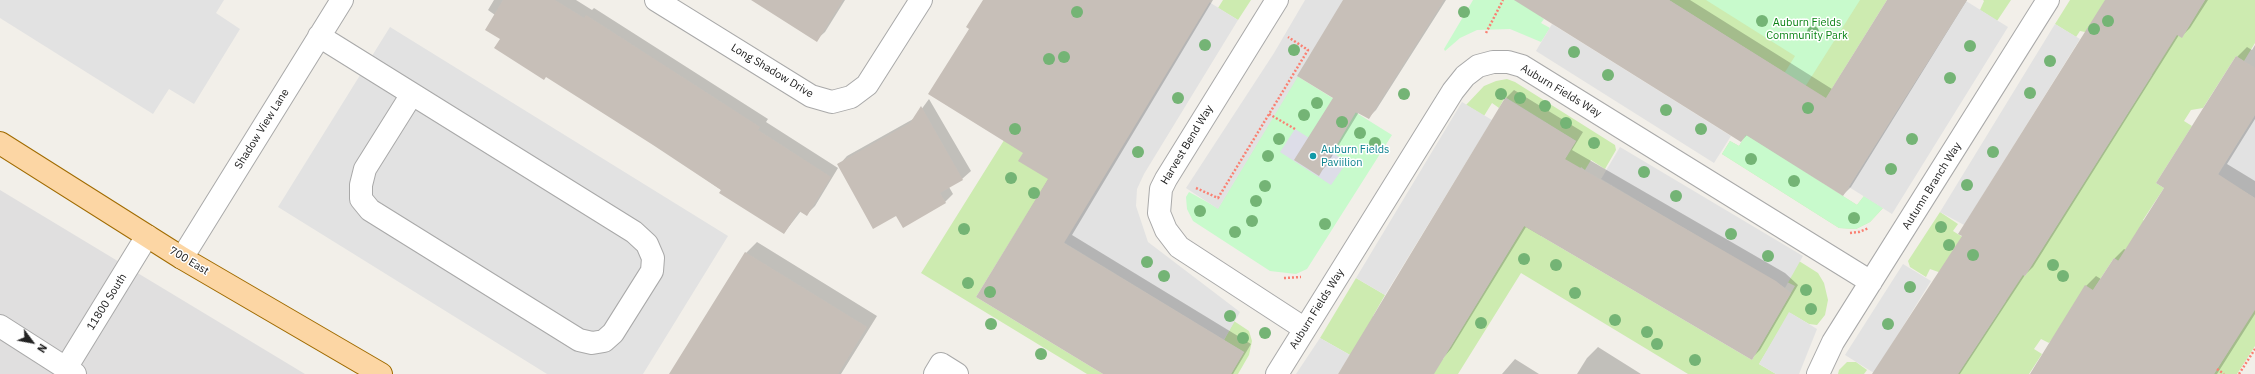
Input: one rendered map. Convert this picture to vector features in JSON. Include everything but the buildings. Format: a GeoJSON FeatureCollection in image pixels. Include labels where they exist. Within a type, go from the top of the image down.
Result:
{"type":"FeatureCollection","features":[{"type":"Feature","properties":{"kind":"main road","name":"700 East"},"geometry":{"type":"LineString","coordinates":[[0,143],[182,258],[381,374]]}},
{"type":"Feature","properties":{"kind":"street","name":"Shadow View Lane"},"geometry":{"type":"LineString","coordinates":[[182,258],[342,0]]}},
{"type":"Feature","properties":{"kind":"street","name":"Long Shadow Drive"},"geometry":{"type":"LineString","coordinates":[[656,0],[811,96],[832,102],[851,98],[866,85],[921,0]]}},
{"type":"Feature","properties":{"kind":"street","name":"Harvest Bend Way"},"geometry":{"type":"LineString","coordinates":[[1277,0],[1166,179],[1161,189],[1159,213],[1169,235],[1179,247],[1305,329]]}},
{"type":"Feature","properties":{"kind":"street","name":"Autumn Branch Way"},"geometry":{"type":"LineString","coordinates":[[1818,374],[1833,342],[2048,0]]}},
{"type":"Feature","properties":{"kind":"street"},"geometry":{"type":"LineString","coordinates":[[319,36],[634,232],[647,244],[653,258],[652,271],[613,333],[604,341],[592,344],[579,340],[370,210],[361,199],[361,185],[365,169],[412,94]]}},
{"type":"Feature","properties":{"kind":"street","name":"Auburn Fields Way"},"geometry":{"type":"LineString","coordinates":[[1277,374],[1453,91],[1465,76],[1478,66],[1493,62],[1508,62],[1528,69],[1872,282]]}},
{"type":"Feature","properties":{"kind":"street","name":"11800 South"},"geometry":{"type":"LineString","coordinates":[[71,371],[148,236]]}},
{"type":"Feature","properties":{"kind":"street"},"geometry":{"type":"LineString","coordinates":[[0,326],[71,371]]}},
{"type":"Feature","properties":{"kind":"street"},"geometry":{"type":"LineString","coordinates":[[934,374],[941,364],[957,374]]}},
{"type":"Feature","properties":{"kind":"path"},"geometry":{"type":"LineString","coordinates":[[1486,34],[1487,29],[1503,0]]}},
{"type":"Feature","properties":{"kind":"path"},"geometry":{"type":"LineString","coordinates":[[1480,36],[1492,34]]}},
{"type":"Feature","properties":{"kind":"path"},"geometry":{"type":"LineString","coordinates":[[1193,186],[1218,198],[1308,50],[1287,36]]}},
{"type":"Feature","properties":{"kind":"path"},"geometry":{"type":"LineString","coordinates":[[1269,114],[1295,129]]}},
{"type":"Feature","properties":{"kind":"path"},"geometry":{"type":"LineString","coordinates":[[1845,233],[1859,232],[1872,226]]}},
{"type":"Feature","properties":{"kind":"path"},"geometry":{"type":"LineString","coordinates":[[1282,278],[1298,279],[1304,276]]}},
{"type":"Feature","properties":{"kind":"path"},"geometry":{"type":"LineString","coordinates":[[2239,374],[2255,349]]}},
{"type":"Feature","properties":{"kind":"path"},"geometry":{"type":"LineString","coordinates":[[2217,369],[2224,374]]}},
{"type":"Feature","properties":{"kind":"shaded area"},"geometry":{"type":"Polygon","coordinates":[[[0,0],[224,0],[216,13],[240,29],[194,104],[169,89],[153,114],[0,18],[0,0]]]}},
{"type":"Feature","properties":{"kind":"shaded area"},"geometry":{"type":"Polygon","coordinates":[[[1305,0],[1344,0],[1218,209],[1186,188],[1274,53],[1305,0]]]}},
{"type":"Feature","properties":{"kind":"shaded area"},"geometry":{"type":"Polygon","coordinates":[[[1966,1],[2008,27],[1892,214],[1849,187],[1966,1]]]}},
{"type":"Feature","properties":{"kind":"shaded area"},"geometry":{"type":"Polygon","coordinates":[[[1209,2],[1238,20],[1144,174],[1137,189],[1136,206],[1148,242],[1240,312],[1224,340],[1045,231],[1209,2]]]}},
{"type":"Feature","properties":{"kind":"shaded area"},"geometry":{"type":"Polygon","coordinates":[[[1552,24],[1731,136],[1714,163],[1536,51],[1552,24]]]}},
{"type":"Feature","properties":{"kind":"shaded area"},"geometry":{"type":"Polygon","coordinates":[[[2055,24],[2080,39],[1964,225],[1940,212],[2055,24]]]}},
{"type":"Feature","properties":{"kind":"shaded area"},"geometry":{"type":"Polygon","coordinates":[[[390,27],[728,236],[643,374],[547,374],[278,207],[390,27]]]}},
{"type":"Feature","properties":{"kind":"shaded area"},"geometry":{"type":"Polygon","coordinates":[[[1462,102],[1492,120],[1385,295],[1356,278],[1462,102]]]}},
{"type":"Feature","properties":{"kind":"shaded area"},"geometry":{"type":"Polygon","coordinates":[[[2255,115],[2255,198],[2217,176],[2255,115]]]}},
{"type":"Feature","properties":{"kind":"shaded area"},"geometry":{"type":"Polygon","coordinates":[[[1295,129],[1347,162],[1331,185],[1280,152],[1295,129]]]}},
{"type":"Feature","properties":{"kind":"shaded area"},"geometry":{"type":"Polygon","coordinates":[[[1620,147],[1803,256],[1785,288],[1601,179],[1620,147]]]}},
{"type":"Feature","properties":{"kind":"shaded area"},"geometry":{"type":"Polygon","coordinates":[[[0,190],[305,374],[0,374],[0,190]]]}},
{"type":"Feature","properties":{"kind":"shaded area"},"geometry":{"type":"Polygon","coordinates":[[[1903,264],[1931,281],[1874,373],[1845,355],[1903,264]]]}},
{"type":"Feature","properties":{"kind":"shaded area"},"geometry":{"type":"Polygon","coordinates":[[[1789,312],[1817,329],[1799,374],[1776,374],[1759,364],[1789,312]]]}},
{"type":"Feature","properties":{"kind":"shaded area"},"geometry":{"type":"Polygon","coordinates":[[[1320,338],[1350,355],[1338,374],[1296,374],[1320,338]]]}},
{"type":"Feature","properties":{"kind":"green space"},"geometry":{"type":"Polygon","coordinates":[[[1223,0],[1251,0],[1238,20],[1218,8],[1223,0]]]}},
{"type":"Feature","properties":{"kind":"green space"},"geometry":{"type":"Polygon","coordinates":[[[1473,0],[1550,0],[1540,16],[1544,19],[1541,23],[1550,28],[1541,42],[1510,29],[1477,30],[1460,38],[1445,51],[1444,49],[1473,0]]]}},
{"type":"Feature","properties":{"kind":"green space","name":"Auburn Fields Community Park"},"geometry":{"type":"Polygon","coordinates":[[[1669,0],[1887,0],[1787,161],[1857,205],[1864,196],[1883,208],[1870,222],[1856,229],[1839,228],[1722,154],[1730,141],[1739,146],[1785,73],[1669,0]]]}},
{"type":"Feature","properties":{"kind":"green space","name":"Auburn Fields Community Park"},"geometry":{"type":"Polygon","coordinates":[[[1706,0],[1860,0],[1767,147],[1857,205],[1864,196],[1883,208],[1870,222],[1856,229],[1839,228],[1722,154],[1730,141],[1739,146],[1795,56],[1706,0]]]}},
{"type":"Feature","properties":{"kind":"green space"},"geometry":{"type":"Polygon","coordinates":[[[1983,0],[2011,0],[1997,21],[1980,10],[1984,1],[1983,0]]]}},
{"type":"Feature","properties":{"kind":"green space"},"geometry":{"type":"Polygon","coordinates":[[[2070,0],[2122,0],[2182,37],[2205,0],[2255,0],[2255,43],[2244,61],[2236,56],[2203,108],[2191,110],[2184,121],[2192,126],[2156,183],[2164,188],[2143,220],[2255,291],[2255,346],[2237,374],[2214,374],[2237,337],[2114,258],[2093,290],[2049,343],[2041,339],[2034,349],[2042,354],[2029,374],[1958,374],[2006,301],[1986,289],[1930,269],[1926,277],[1910,267],[1908,261],[1940,212],[1958,224],[1953,231],[2025,276],[2152,75],[2085,32],[2080,31],[2076,37],[2055,24],[2070,0]]]}},
{"type":"Feature","properties":{"kind":"green space"},"geometry":{"type":"Polygon","coordinates":[[[1063,46],[1081,199],[1024,219],[976,297],[1103,374],[1087,374],[921,273],[1063,46]]]}},
{"type":"Feature","properties":{"kind":"green space"},"geometry":{"type":"Polygon","coordinates":[[[1297,76],[1392,135],[1307,269],[1296,274],[1270,271],[1193,221],[1187,209],[1186,197],[1189,192],[1218,208],[1297,76]]]}},
{"type":"Feature","properties":{"kind":"green space"},"geometry":{"type":"Polygon","coordinates":[[[1507,79],[1515,82],[1615,145],[1616,150],[1605,169],[1591,160],[1585,170],[1581,167],[1541,236],[1752,360],[1795,286],[1787,282],[1799,261],[1818,273],[1824,283],[1828,300],[1825,315],[1817,325],[1809,324],[1790,313],[1759,364],[1776,374],[1688,374],[1521,273],[1458,374],[1417,374],[1350,355],[1320,338],[1356,278],[1385,295],[1373,316],[1443,359],[1576,141],[1505,97],[1499,108],[1492,103],[1484,116],[1466,105],[1484,86],[1496,81],[1507,79]]]}},
{"type":"Feature","properties":{"kind":"green space"},"geometry":{"type":"Polygon","coordinates":[[[1234,321],[1249,331],[1252,341],[1249,355],[1238,374],[1231,374],[1244,352],[1224,340],[1234,321]]]}},
{"type":"Feature","properties":{"kind":"green space"},"geometry":{"type":"Polygon","coordinates":[[[1847,362],[1856,362],[1867,370],[1864,374],[1838,374],[1839,370],[1847,362]]]}},
{"type":"Feature","properties":{"kind":"place","name":"Auburn Fields Paviilion"},"geometry":{"type":"Point","coordinates":[1313,156]}}]}
